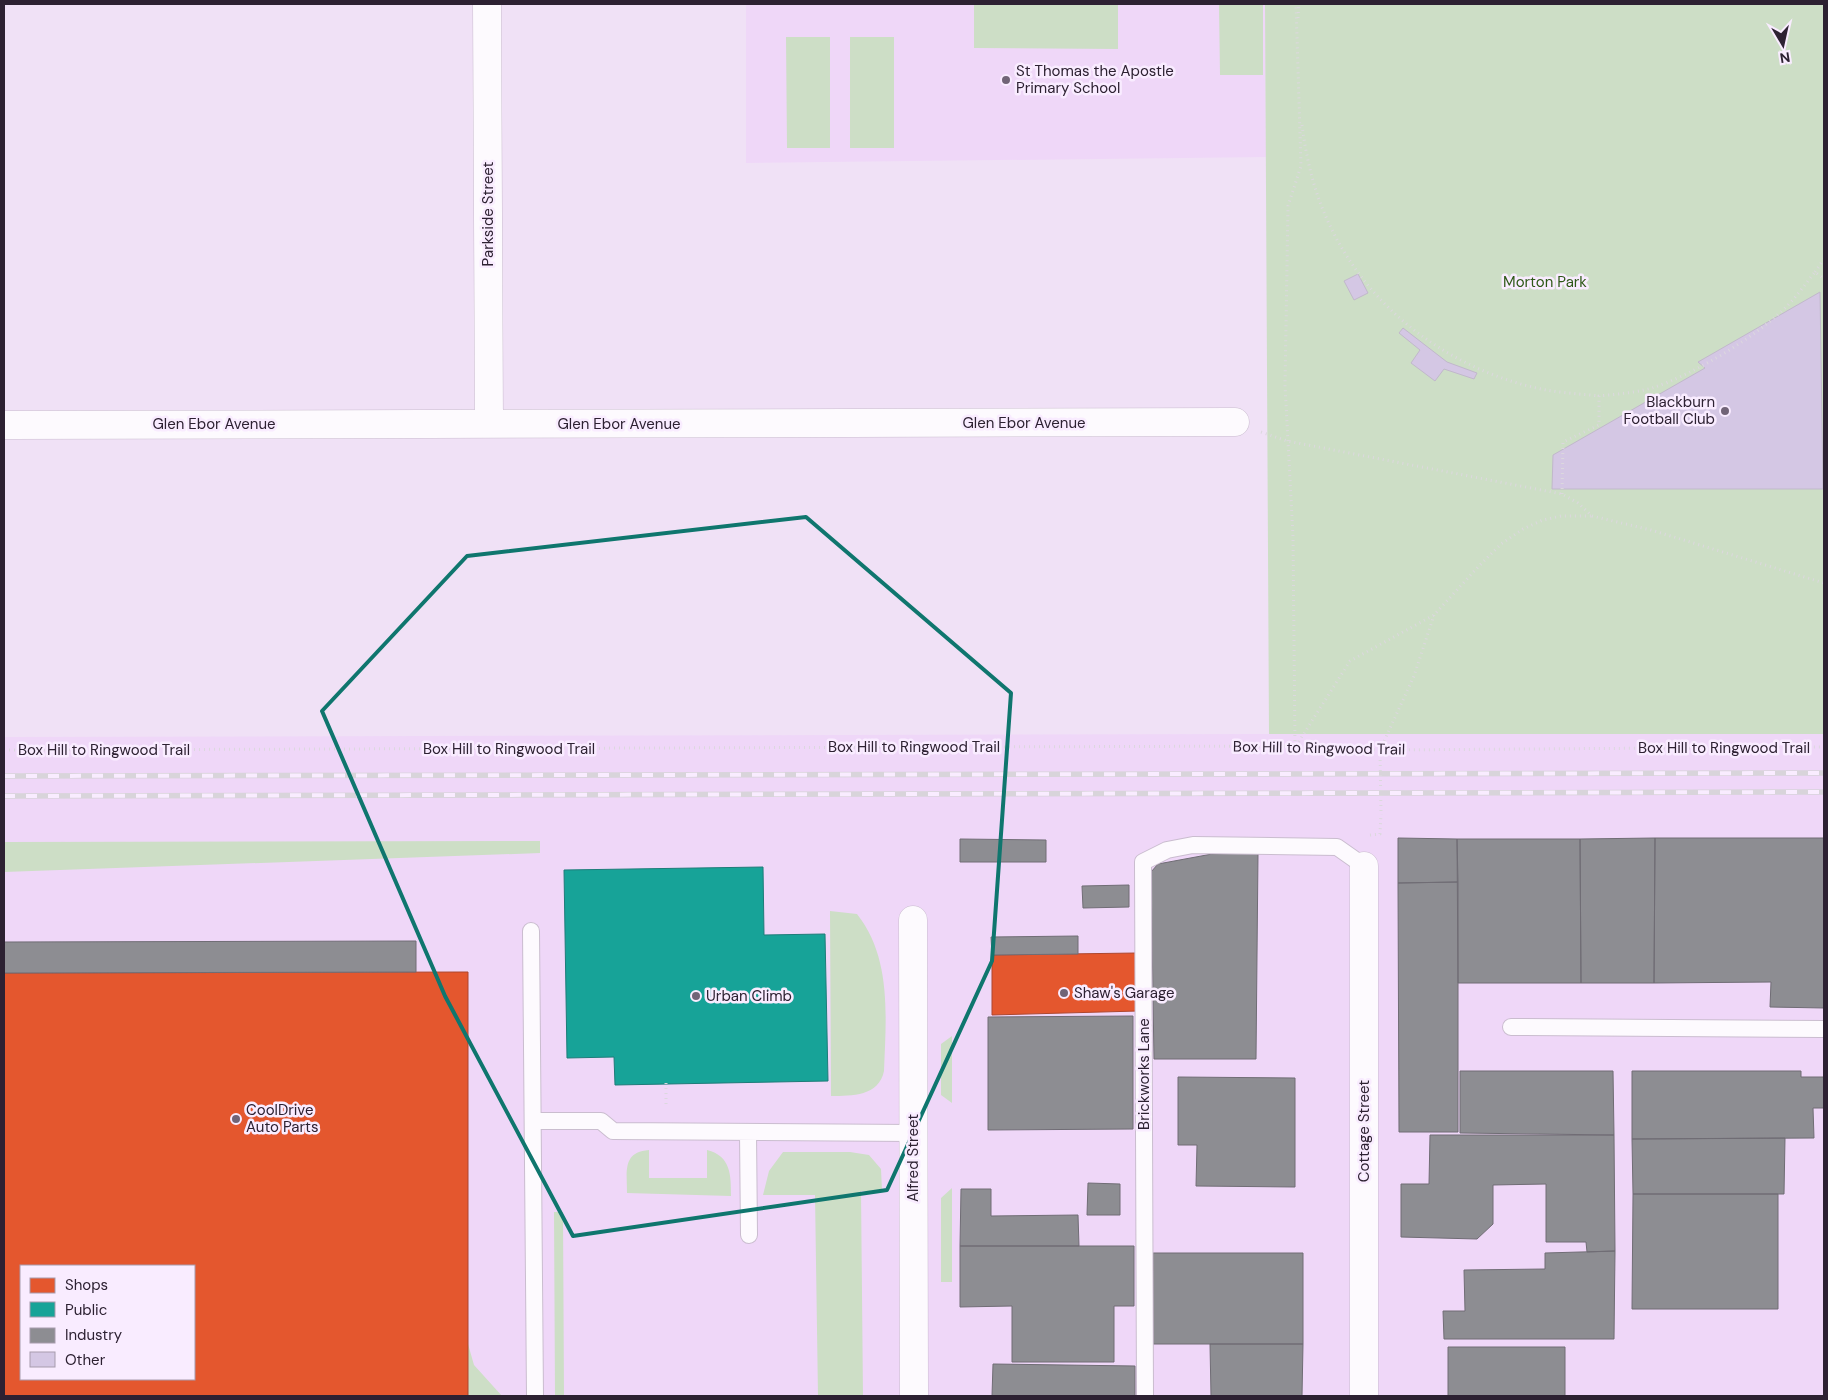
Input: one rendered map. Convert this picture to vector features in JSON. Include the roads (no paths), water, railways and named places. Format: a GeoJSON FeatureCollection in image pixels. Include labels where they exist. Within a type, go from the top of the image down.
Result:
{"type":"FeatureCollection","features":[{"type":"Feature","properties":{"kind":"street","name":"Parkside Street"},"geometry":{"type":"LineString","coordinates":[[487,4],[489,424]]}},
{"type":"Feature","properties":{"kind":"street","name":"Glen Ebor Avenue"},"geometry":{"type":"LineString","coordinates":[[4,424],[1235,422]]}},
{"type":"Feature","properties":{"kind":"street","name":"Cottage Street"},"geometry":{"type":"LineString","coordinates":[[1364,866],[1364,1396]]}},
{"type":"Feature","properties":{"kind":"street","name":"Alfred Street"},"geometry":{"type":"LineString","coordinates":[[913,920],[914,1396]]}},
{"type":"Feature","properties":{"kind":"lane","name":"Brickworks Lane"},"geometry":{"type":"LineString","coordinates":[[1145,1396],[1142,862],[1167,850],[1193,845],[1337,847],[1364,866]]}},
{"type":"Feature","properties":{"kind":"lane"},"geometry":{"type":"LineString","coordinates":[[531,931],[535,1396]]}},
{"type":"Feature","properties":{"kind":"lane"},"geometry":{"type":"LineString","coordinates":[[1511,1027],[1824,1028]]}},
{"type":"Feature","properties":{"kind":"lane"},"geometry":{"type":"LineString","coordinates":[[533,1120],[601,1121],[613,1132],[913,1133]]}},
{"type":"Feature","properties":{"kind":"lane"},"geometry":{"type":"LineString","coordinates":[[748,1132],[749,1235]]}},
{"type":"Feature","properties":{"kind":"railway"},"geometry":{"type":"LineString","coordinates":[[4,776],[1824,773]]}},
{"type":"Feature","properties":{"kind":"railway"},"geometry":{"type":"LineString","coordinates":[[4,796],[1824,792]]}},
{"type":"Feature","properties":{"kind":"place","name":"St Thomas the Apostle Primary School"},"geometry":{"type":"Point","coordinates":[1006,80]}},
{"type":"Feature","properties":{"kind":"place","name":"Blackburn Football Club"},"geometry":{"type":"Point","coordinates":[1725,411]}},
{"type":"Feature","properties":{"kind":"place","name":"Shaw's Garage"},"geometry":{"type":"Point","coordinates":[1064,993]}},
{"type":"Feature","properties":{"kind":"place","name":"Urban Climb"},"geometry":{"type":"Point","coordinates":[696,996]}},
{"type":"Feature","properties":{"kind":"place","name":"CoolDrive Auto Parts"},"geometry":{"type":"Point","coordinates":[236,1119]}},
{"type":"Feature","properties":{"kind":"park label","name":"Morton Park"},"geometry":{"type":"Point","coordinates":[1545,282]}}]}
